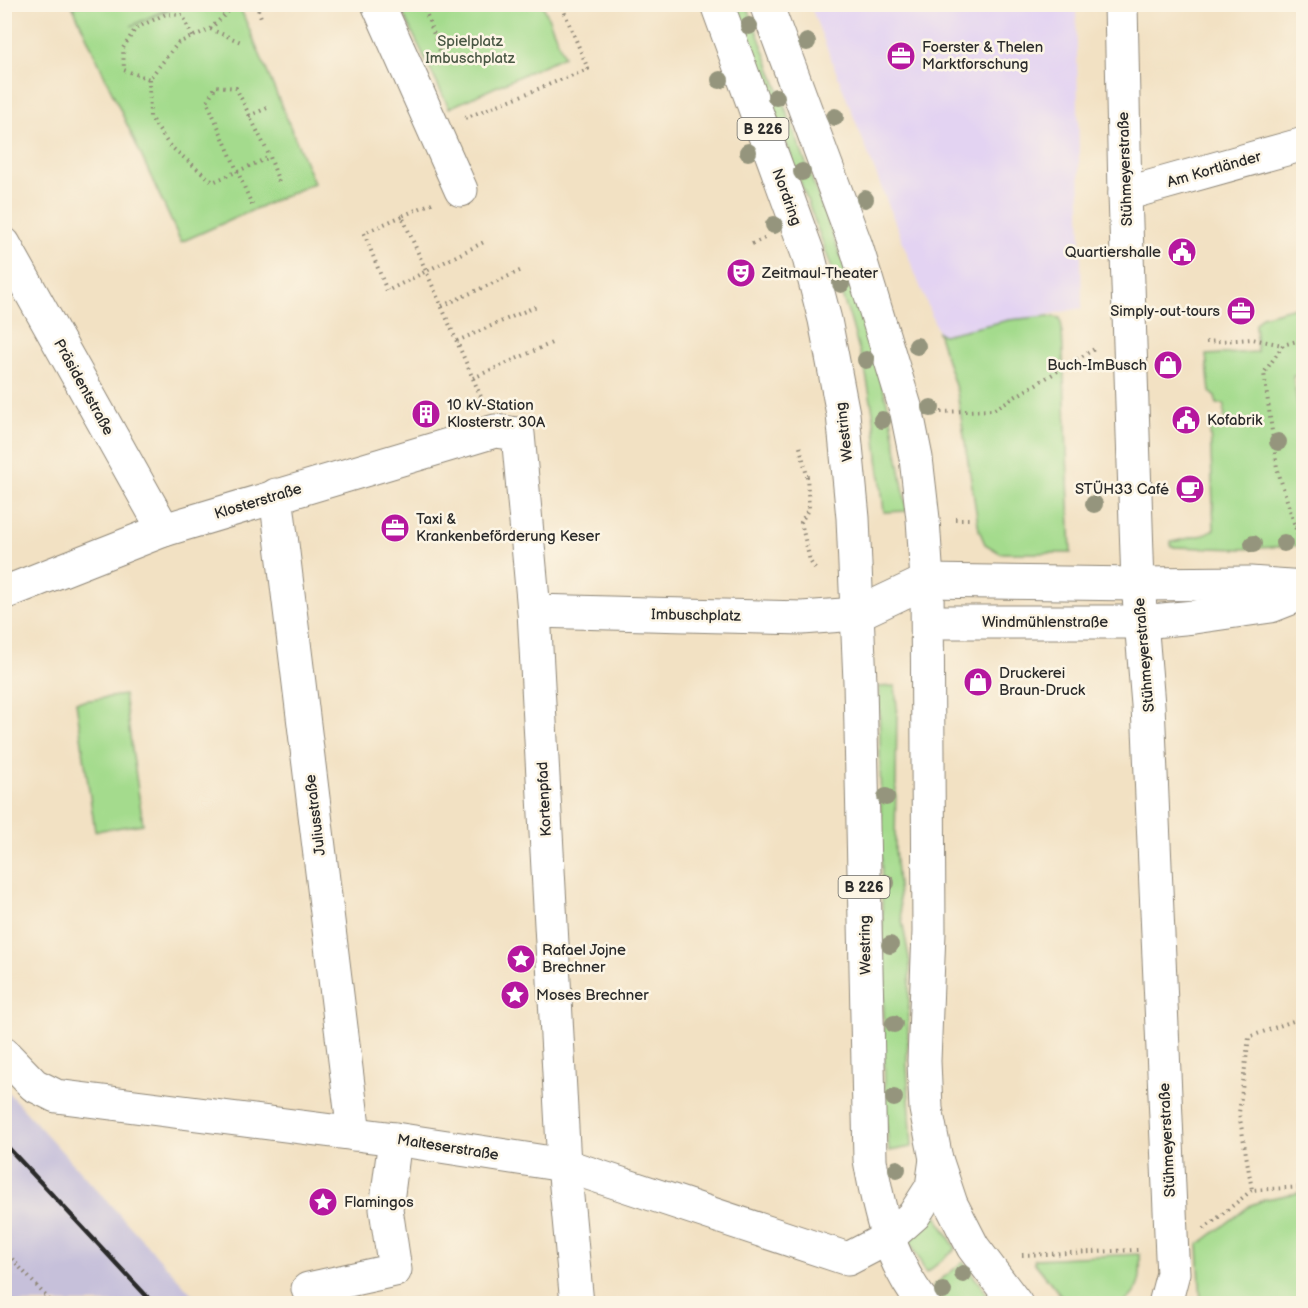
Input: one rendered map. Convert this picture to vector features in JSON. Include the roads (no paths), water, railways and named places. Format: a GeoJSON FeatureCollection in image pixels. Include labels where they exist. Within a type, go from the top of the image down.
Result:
{"type":"FeatureCollection","features":[{"type":"Feature","properties":{"kind":"street"},"geometry":{"type":"LineString","coordinates":[[378,4],[461,190]]}},
{"type":"Feature","properties":{"kind":"street","name":"Nordring"},"geometry":{"type":"LineString","coordinates":[[717,4],[808,254]]}},
{"type":"Feature","properties":{"kind":"street","name":"B 226"},"geometry":{"type":"LineString","coordinates":[[766,4],[856,246],[907,413],[916,458],[922,509],[928,622],[928,932],[924,1061],[926,1108],[936,1159],[951,1204],[973,1247],[1016,1304]]}},
{"type":"Feature","properties":{"kind":"street","name":"Stühmeyerstraße"},"geometry":{"type":"LineString","coordinates":[[1121,4],[1138,584],[1148,705],[1160,1252],[1173,1273],[1165,1304]]}},
{"type":"Feature","properties":{"kind":"street","name":"Am Kortländer"},"geometry":{"type":"LineString","coordinates":[[1125,194],[1304,144]]}},
{"type":"Feature","properties":{"kind":"street","name":"Präsidentstraße"},"geometry":{"type":"LineString","coordinates":[[4,244],[164,530]]}},
{"type":"Feature","properties":{"kind":"street","name":"Westring"},"geometry":{"type":"LineString","coordinates":[[808,254],[825,320],[843,414],[852,505],[861,694],[870,1160],[878,1205],[888,1238],[902,1271],[924,1304]]}},
{"type":"Feature","properties":{"kind":"street","name":"Klosterstraße"},"geometry":{"type":"LineString","coordinates":[[4,593],[164,530],[276,495],[507,432]]}},
{"type":"Feature","properties":{"kind":"street","name":"Kortenpfad"},"geometry":{"type":"LineString","coordinates":[[507,432],[534,611],[564,1165],[577,1304]]}},
{"type":"Feature","properties":{"kind":"street","name":"Juliusstraße"},"geometry":{"type":"LineString","coordinates":[[276,495],[354,1134]]}},
{"type":"Feature","properties":{"kind":"street"},"geometry":{"type":"LineString","coordinates":[[857,614],[927,581],[1250,583],[1304,587]]}},
{"type":"Feature","properties":{"kind":"street","name":"Windmühlenstraße"},"geometry":{"type":"LineString","coordinates":[[928,622],[1142,622],[1271,606],[1304,593]]}},
{"type":"Feature","properties":{"kind":"street","name":"Imbuschplatz"},"geometry":{"type":"LineString","coordinates":[[534,611],[802,618],[857,614]]}},
{"type":"Feature","properties":{"kind":"street"},"geometry":{"type":"LineString","coordinates":[[857,614],[928,622]]}},
{"type":"Feature","properties":{"kind":"street","name":"Malteserstraße"},"geometry":{"type":"LineString","coordinates":[[4,1054],[34,1085],[56,1096],[395,1139],[564,1165],[848,1259],[888,1238]]}},
{"type":"Feature","properties":{"kind":"street"},"geometry":{"type":"LineString","coordinates":[[308,1289],[395,1270],[386,1209],[395,1139]]}},
{"type":"Feature","properties":{"kind":"street"},"geometry":{"type":"LineString","coordinates":[[888,1238],[914,1215],[932,1186],[936,1159]]}},
{"type":"Feature","properties":{"kind":"railway"},"geometry":{"type":"LineString","coordinates":[[4,1143],[154,1304]]}},
{"type":"Feature","properties":{"kind":"place","name":"Foerster & Thelen Marktforschung"},"geometry":{"type":"Point","coordinates":[901,56]}},
{"type":"Feature","properties":{"kind":"place","name":"Quartiershalle"},"geometry":{"type":"Point","coordinates":[1182,252]}},
{"type":"Feature","properties":{"kind":"place","name":"Zeitmaul-Theater"},"geometry":{"type":"Point","coordinates":[741,273]}},
{"type":"Feature","properties":{"kind":"place","name":"Simply-out-tours"},"geometry":{"type":"Point","coordinates":[1241,311]}},
{"type":"Feature","properties":{"kind":"place","name":"Buch-ImBusch"},"geometry":{"type":"Point","coordinates":[1168,365]}},
{"type":"Feature","properties":{"kind":"place","name":"10 kV-Station Klosterstr. 30A"},"geometry":{"type":"Point","coordinates":[426,414]}},
{"type":"Feature","properties":{"kind":"place","name":"Kofabrik"},"geometry":{"type":"Point","coordinates":[1186,420]}},
{"type":"Feature","properties":{"kind":"place","name":"STÜH33 Café"},"geometry":{"type":"Point","coordinates":[1190,489]}},
{"type":"Feature","properties":{"kind":"place","name":"Taxi & Krankenbeförderung Keser"},"geometry":{"type":"Point","coordinates":[395,528]}},
{"type":"Feature","properties":{"kind":"place","name":"Druckerei Braun-Druck"},"geometry":{"type":"Point","coordinates":[978,682]}},
{"type":"Feature","properties":{"kind":"place","name":"Rafael Jojne Brechner"},"geometry":{"type":"Point","coordinates":[521,959]}},
{"type":"Feature","properties":{"kind":"place","name":"Moses Brechner"},"geometry":{"type":"Point","coordinates":[515,995]}},
{"type":"Feature","properties":{"kind":"place","name":"Flamingos"},"geometry":{"type":"Point","coordinates":[323,1202]}},
{"type":"Feature","properties":{"kind":"park label","name":"Spielplatz Imbuschplatz"},"geometry":{"type":"Point","coordinates":[470,50]}}]}
